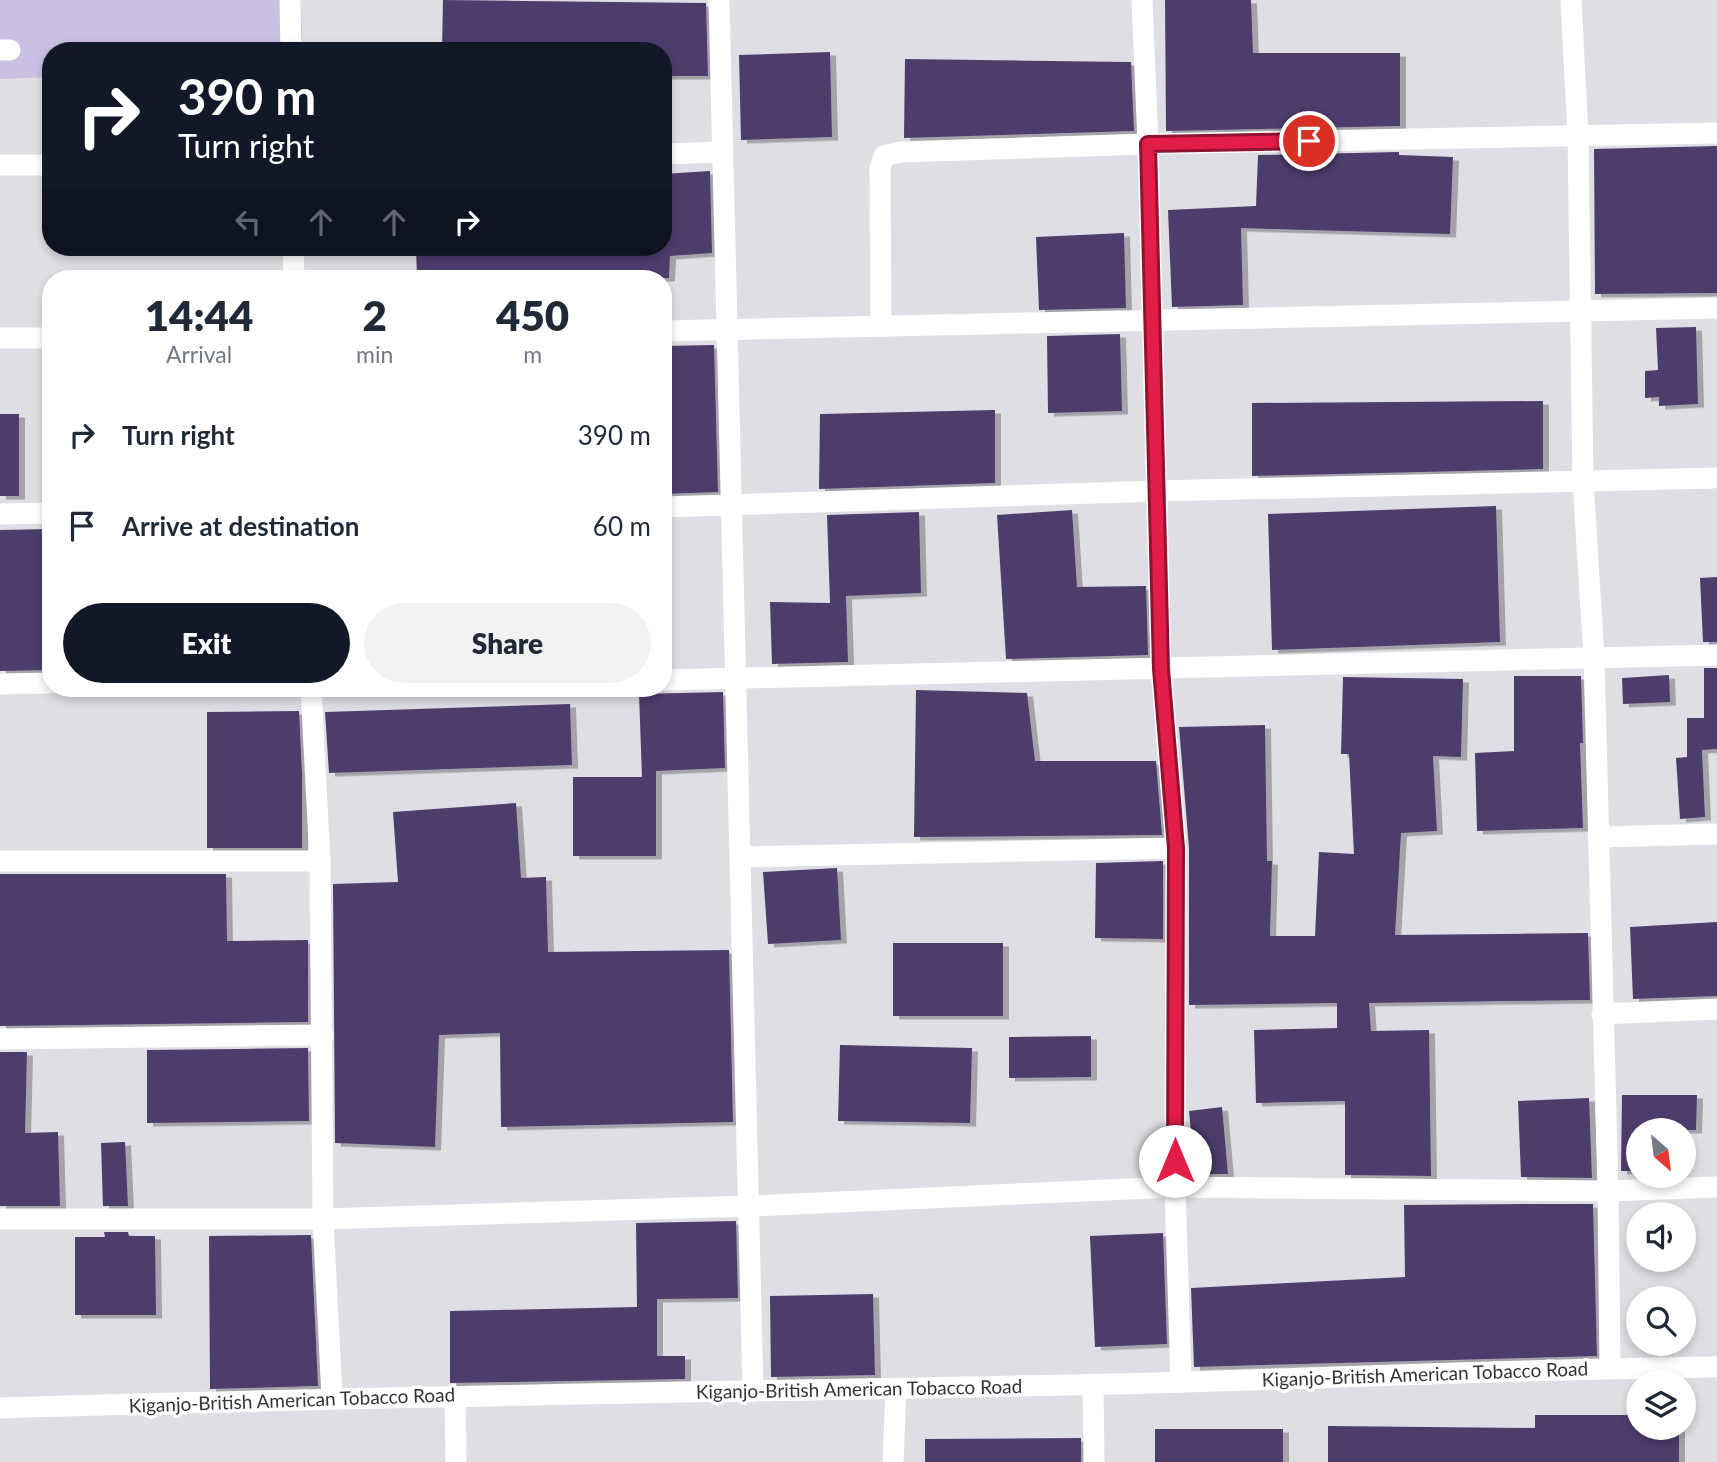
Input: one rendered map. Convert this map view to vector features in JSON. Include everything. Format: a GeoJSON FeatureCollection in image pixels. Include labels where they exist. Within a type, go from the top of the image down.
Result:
{"type":"FeatureCollection","features":[{"type":"Feature","properties":{"kind":"street"},"geometry":{"type":"LineString","coordinates":[[290,0],[291,42]]}},
{"type":"Feature","properties":{"kind":"street"},"geometry":{"type":"LineString","coordinates":[[719,0],[752,1391]]}},
{"type":"Feature","properties":{"kind":"street"},"geometry":{"type":"LineString","coordinates":[[1142,0],[1161,669],[1176,848],[1175,1187],[1181,1382]]}},
{"type":"Feature","properties":{"kind":"street"},"geometry":{"type":"LineString","coordinates":[[1571,0],[1578,137],[1583,481],[1594,658],[1610,1368]]}},
{"type":"Feature","properties":{"kind":"street"},"geometry":{"type":"LineString","coordinates":[[881,327],[880,168],[884,156],[901,152],[1148,144],[1717,133]]}},
{"type":"Feature","properties":{"kind":"street"},"geometry":{"type":"LineString","coordinates":[[672,154],[723,152]]}},
{"type":"Feature","properties":{"kind":"street"},"geometry":{"type":"LineString","coordinates":[[0,164],[42,165]]}},
{"type":"Feature","properties":{"kind":"street"},"geometry":{"type":"LineString","coordinates":[[672,331],[1717,308]]}},
{"type":"Feature","properties":{"kind":"street"},"geometry":{"type":"LineString","coordinates":[[0,338],[42,338]]}},
{"type":"Feature","properties":{"kind":"street"},"geometry":{"type":"LineString","coordinates":[[672,507],[1157,491],[1717,478]]}},
{"type":"Feature","properties":{"kind":"street"},"geometry":{"type":"LineString","coordinates":[[0,514],[42,513]]}},
{"type":"Feature","properties":{"kind":"street"},"geometry":{"type":"LineString","coordinates":[[672,680],[1717,655]]}},
{"type":"Feature","properties":{"kind":"street"},"geometry":{"type":"LineString","coordinates":[[0,684],[42,683]]}},
{"type":"Feature","properties":{"kind":"street"},"geometry":{"type":"LineString","coordinates":[[311,697],[320,861],[323,1219],[332,1398]]}},
{"type":"Feature","properties":{"kind":"street"},"geometry":{"type":"LineString","coordinates":[[1598,837],[1717,834]]}},
{"type":"Feature","properties":{"kind":"street"},"geometry":{"type":"LineString","coordinates":[[740,857],[1176,848]]}},
{"type":"Feature","properties":{"kind":"street"},"geometry":{"type":"LineString","coordinates":[[0,861],[320,861]]}},
{"type":"Feature","properties":{"kind":"street"},"geometry":{"type":"LineString","coordinates":[[1602,1014],[1717,1009]]}},
{"type":"Feature","properties":{"kind":"street"},"geometry":{"type":"LineString","coordinates":[[0,1039],[323,1035]]}},
{"type":"Feature","properties":{"kind":"street"},"geometry":{"type":"LineString","coordinates":[[0,1219],[323,1219],[749,1206],[1175,1187],[1608,1191],[1717,1187]]}},
{"type":"Feature","properties":{"kind":"street","name":"Kiganjo-British American Tobacco Road"},"geometry":{"type":"LineString","coordinates":[[0,1408],[455,1395],[1181,1382],[1717,1367]]}},
{"type":"Feature","properties":{"kind":"street"},"geometry":{"type":"LineString","coordinates":[[1093,1384],[1094,1462]]}},
{"type":"Feature","properties":{"kind":"street"},"geometry":{"type":"LineString","coordinates":[[892,1462],[896,1388]]}},
{"type":"Feature","properties":{"kind":"street"},"geometry":{"type":"LineString","coordinates":[[455,1395],[456,1462]]}},
{"type":"Feature","properties":{"kind":"shaded area"},"geometry":{"type":"Polygon","coordinates":[[[0,0],[301,0],[302,42],[42,42],[42,77],[0,79],[0,0]]]}},
{"type":"Feature","properties":{"kind":"building"},"geometry":{"type":"Polygon","coordinates":[[[443,0],[706,3],[708,76],[672,76],[672,42],[442,42],[443,0]]]}},
{"type":"Feature","properties":{"kind":"building"},"geometry":{"type":"Polygon","coordinates":[[[1165,0],[1251,0],[1253,53],[1400,53],[1400,126],[1166,131],[1165,0]]]}},
{"type":"Feature","properties":{"kind":"building"},"geometry":{"type":"Polygon","coordinates":[[[830,52],[832,137],[741,140],[739,55],[830,52]]]}},
{"type":"Feature","properties":{"kind":"building"},"geometry":{"type":"Polygon","coordinates":[[[905,59],[1131,62],[1134,131],[904,138],[905,59]]]}},
{"type":"Feature","properties":{"kind":"building"},"geometry":{"type":"Polygon","coordinates":[[[1717,146],[1717,293],[1595,294],[1594,149],[1717,146]]]}},
{"type":"Feature","properties":{"kind":"building"},"geometry":{"type":"Polygon","coordinates":[[[1399,152],[1399,155],[1453,157],[1450,234],[1241,228],[1243,305],[1172,307],[1168,210],[1256,206],[1258,155],[1399,152]]]}},
{"type":"Feature","properties":{"kind":"building"},"geometry":{"type":"Polygon","coordinates":[[[710,171],[712,253],[672,256],[672,173],[710,171]]]}},
{"type":"Feature","properties":{"kind":"building"},"geometry":{"type":"Polygon","coordinates":[[[1124,233],[1126,308],[1039,310],[1036,237],[1124,233]]]}},
{"type":"Feature","properties":{"kind":"building"},"geometry":{"type":"Polygon","coordinates":[[[416,256],[670,256],[669,270],[417,270],[416,256]]]}},
{"type":"Feature","properties":{"kind":"building"},"geometry":{"type":"Polygon","coordinates":[[[1696,327],[1698,404],[1659,406],[1659,397],[1645,398],[1645,371],[1658,370],[1656,328],[1696,327]]]}},
{"type":"Feature","properties":{"kind":"building"},"geometry":{"type":"Polygon","coordinates":[[[1120,334],[1122,411],[1048,413],[1047,336],[1120,334]]]}},
{"type":"Feature","properties":{"kind":"building"},"geometry":{"type":"Polygon","coordinates":[[[714,345],[718,492],[672,494],[672,346],[714,345]]]}},
{"type":"Feature","properties":{"kind":"building"},"geometry":{"type":"Polygon","coordinates":[[[1543,401],[1543,469],[1252,476],[1252,403],[1543,401]]]}},
{"type":"Feature","properties":{"kind":"building"},"geometry":{"type":"Polygon","coordinates":[[[995,410],[995,483],[819,489],[820,414],[995,410]]]}},
{"type":"Feature","properties":{"kind":"building"},"geometry":{"type":"Polygon","coordinates":[[[0,414],[19,414],[19,496],[0,496],[0,414]]]}},
{"type":"Feature","properties":{"kind":"building"},"geometry":{"type":"Polygon","coordinates":[[[1496,506],[1500,642],[1272,650],[1268,514],[1496,506]]]}},
{"type":"Feature","properties":{"kind":"building"},"geometry":{"type":"Polygon","coordinates":[[[1072,510],[1077,587],[1146,586],[1148,655],[1006,659],[997,515],[1072,510]]]}},
{"type":"Feature","properties":{"kind":"building"},"geometry":{"type":"Polygon","coordinates":[[[919,512],[921,593],[846,596],[848,662],[772,664],[770,602],[830,603],[827,515],[919,512]]]}},
{"type":"Feature","properties":{"kind":"building"},"geometry":{"type":"Polygon","coordinates":[[[42,529],[42,670],[0,671],[0,530],[42,529]]]}},
{"type":"Feature","properties":{"kind":"building"},"geometry":{"type":"Polygon","coordinates":[[[1717,577],[1717,642],[1703,642],[1700,578],[1717,577]]]}},
{"type":"Feature","properties":{"kind":"building"},"geometry":{"type":"Polygon","coordinates":[[[1704,668],[1717,668],[1717,749],[1702,750],[1705,817],[1680,819],[1676,758],[1687,757],[1687,718],[1704,718],[1704,668]]]}},
{"type":"Feature","properties":{"kind":"building"},"geometry":{"type":"Polygon","coordinates":[[[1669,675],[1670,702],[1623,704],[1622,678],[1669,675]]]}},
{"type":"Feature","properties":{"kind":"building"},"geometry":{"type":"Polygon","coordinates":[[[1514,676],[1581,676],[1583,828],[1477,831],[1475,753],[1514,751],[1514,676]]]}},
{"type":"Feature","properties":{"kind":"building"},"geometry":{"type":"Polygon","coordinates":[[[1343,677],[1463,679],[1461,757],[1433,756],[1437,831],[1401,833],[1395,935],[1588,933],[1590,1000],[1369,1003],[1371,1031],[1429,1030],[1431,1176],[1345,1175],[1345,1101],[1256,1103],[1254,1030],[1337,1028],[1337,1003],[1189,1005],[1189,848],[1179,727],[1265,725],[1267,861],[1272,861],[1270,936],[1315,936],[1319,852],[1354,854],[1349,754],[1341,754],[1343,677]]]}},
{"type":"Feature","properties":{"kind":"building"},"geometry":{"type":"Polygon","coordinates":[[[916,690],[1027,693],[1035,761],[1156,761],[1162,835],[914,837],[916,690]]]}},
{"type":"Feature","properties":{"kind":"building"},"geometry":{"type":"Polygon","coordinates":[[[723,692],[725,768],[656,771],[656,856],[573,856],[573,777],[642,777],[639,697],[672,697],[672,693],[723,692]]]}},
{"type":"Feature","properties":{"kind":"building"},"geometry":{"type":"Polygon","coordinates":[[[570,704],[572,765],[329,773],[325,712],[570,704]]]}},
{"type":"Feature","properties":{"kind":"building"},"geometry":{"type":"Polygon","coordinates":[[[299,711],[302,848],[207,848],[207,712],[299,711]]]}},
{"type":"Feature","properties":{"kind":"building"},"geometry":{"type":"Polygon","coordinates":[[[516,803],[521,878],[546,877],[548,952],[729,950],[733,1122],[501,1127],[500,1033],[439,1035],[435,1147],[335,1143],[333,884],[398,882],[393,812],[516,803]]]}},
{"type":"Feature","properties":{"kind":"building"},"geometry":{"type":"Polygon","coordinates":[[[1163,861],[1163,939],[1095,938],[1096,863],[1163,861]]]}},
{"type":"Feature","properties":{"kind":"building"},"geometry":{"type":"Polygon","coordinates":[[[837,868],[841,940],[768,944],[763,872],[837,868]]]}},
{"type":"Feature","properties":{"kind":"building"},"geometry":{"type":"Polygon","coordinates":[[[0,874],[226,874],[227,941],[308,940],[308,1022],[0,1026],[0,874]]]}},
{"type":"Feature","properties":{"kind":"building"},"geometry":{"type":"Polygon","coordinates":[[[1717,922],[1717,996],[1633,999],[1630,927],[1717,922]]]}},
{"type":"Feature","properties":{"kind":"building"},"geometry":{"type":"Polygon","coordinates":[[[893,943],[1003,943],[1003,1016],[893,1016],[893,943]]]}},
{"type":"Feature","properties":{"kind":"building"},"geometry":{"type":"Polygon","coordinates":[[[1091,1036],[1091,1077],[1009,1078],[1009,1037],[1091,1036]]]}},
{"type":"Feature","properties":{"kind":"building"},"geometry":{"type":"Polygon","coordinates":[[[840,1045],[972,1048],[970,1123],[838,1121],[840,1045]]]}},
{"type":"Feature","properties":{"kind":"building"},"geometry":{"type":"Polygon","coordinates":[[[308,1048],[309,1121],[147,1123],[147,1050],[308,1048]]]}},
{"type":"Feature","properties":{"kind":"building"},"geometry":{"type":"Polygon","coordinates":[[[0,1052],[27,1052],[25,1133],[58,1132],[60,1206],[0,1206],[0,1052]]]}},
{"type":"Feature","properties":{"kind":"building"},"geometry":{"type":"Polygon","coordinates":[[[1622,1095],[1697,1095],[1696,1130],[1696,1118],[1626,1118],[1626,1171],[1621,1171],[1622,1095]]]}},
{"type":"Feature","properties":{"kind":"building"},"geometry":{"type":"Polygon","coordinates":[[[1589,1098],[1592,1178],[1521,1177],[1518,1101],[1589,1098]]]}},
{"type":"Feature","properties":{"kind":"building"},"geometry":{"type":"Polygon","coordinates":[[[1222,1107],[1228,1174],[1195,1174],[1189,1111],[1222,1107]]]}},
{"type":"Feature","properties":{"kind":"building"},"geometry":{"type":"Polygon","coordinates":[[[125,1142],[128,1206],[103,1206],[101,1143],[125,1142]]]}},
{"type":"Feature","properties":{"kind":"building"},"geometry":{"type":"Polygon","coordinates":[[[1593,1204],[1597,1356],[1194,1367],[1191,1288],[1405,1277],[1404,1205],[1593,1204]]]}},
{"type":"Feature","properties":{"kind":"building"},"geometry":{"type":"Polygon","coordinates":[[[736,1221],[738,1298],[657,1299],[657,1356],[685,1356],[685,1379],[450,1383],[450,1311],[637,1307],[636,1223],[736,1221]]]}},
{"type":"Feature","properties":{"kind":"building"},"geometry":{"type":"Polygon","coordinates":[[[104,1232],[155,1236],[156,1315],[75,1315],[75,1237],[105,1237],[104,1232]]]}},
{"type":"Feature","properties":{"kind":"building"},"geometry":{"type":"Polygon","coordinates":[[[1163,1233],[1167,1344],[1095,1347],[1090,1236],[1163,1233]]]}},
{"type":"Feature","properties":{"kind":"building"},"geometry":{"type":"Polygon","coordinates":[[[311,1235],[318,1386],[210,1389],[209,1236],[311,1235]]]}},
{"type":"Feature","properties":{"kind":"building"},"geometry":{"type":"Polygon","coordinates":[[[873,1294],[875,1375],[771,1377],[770,1296],[873,1294]]]}},
{"type":"Feature","properties":{"kind":"building"},"geometry":{"type":"Polygon","coordinates":[[[1535,1415],[1626,1415],[1626,1440],[1679,1440],[1679,1462],[1328,1462],[1328,1426],[1535,1428],[1535,1415]]]}},
{"type":"Feature","properties":{"kind":"building"},"geometry":{"type":"Polygon","coordinates":[[[1155,1429],[1283,1429],[1283,1462],[1155,1462],[1155,1429]]]}},
{"type":"Feature","properties":{"kind":"building"},"geometry":{"type":"Polygon","coordinates":[[[1081,1438],[1081,1462],[925,1462],[925,1439],[1081,1438]]]}},
{"type":"Feature","properties":{"kind":"route"},"geometry":{"type":"LineString","coordinates":[[1175,1161],[1176,848],[1161,669],[1148,144],[1309,141]]}}]}
